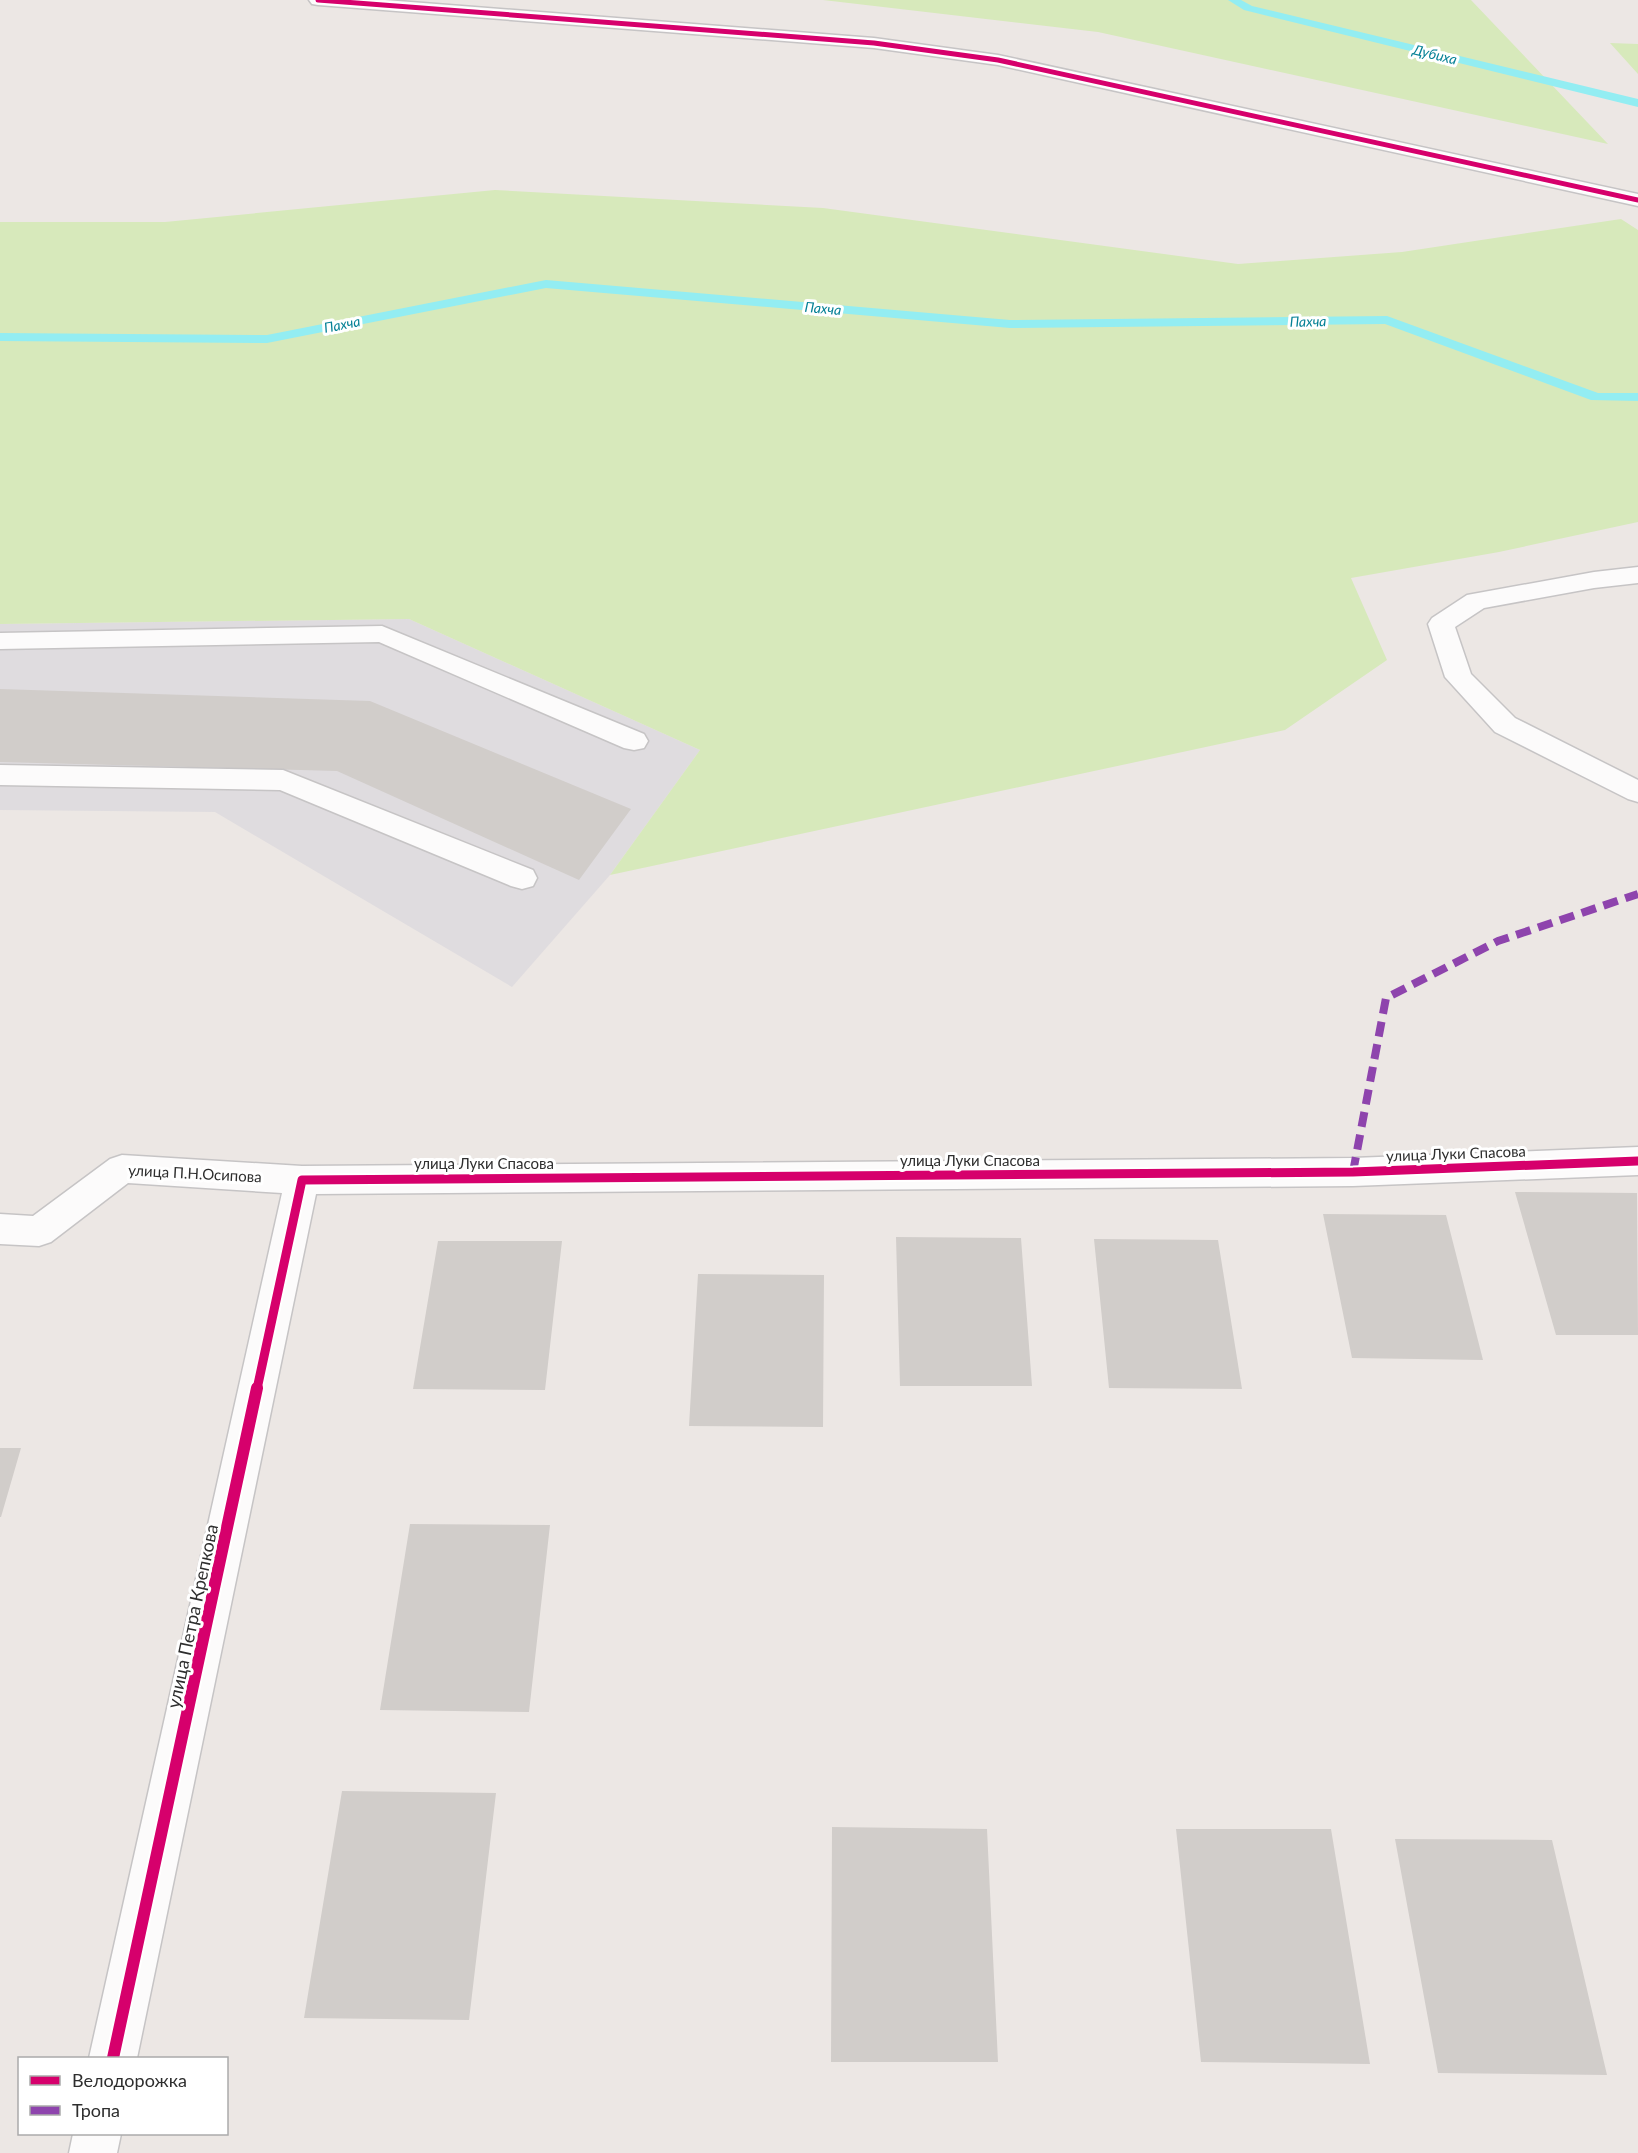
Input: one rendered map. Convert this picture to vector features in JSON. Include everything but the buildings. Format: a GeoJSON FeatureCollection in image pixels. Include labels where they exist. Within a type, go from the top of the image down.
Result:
{"type":"FeatureCollection","features":[{"type":"Feature","properties":{"kind":"street"},"geometry":{"type":"LineString","coordinates":[[318,0],[874,43],[998,60],[1638,200]]}},
{"type":"Feature","properties":{"kind":"street"},"geometry":{"type":"LineString","coordinates":[[1638,575],[1594,580],[1476,601],[1441,624],[1459,677],[1505,725],[1638,792]]}},
{"type":"Feature","properties":{"kind":"street"},"geometry":{"type":"LineString","coordinates":[[0,641],[382,634],[634,741]]}},
{"type":"Feature","properties":{"kind":"street"},"geometry":{"type":"LineString","coordinates":[[0,775],[283,780],[522,878]]}},
{"type":"Feature","properties":{"kind":"street","name":"улица Луки Спасова"},"geometry":{"type":"LineString","coordinates":[[302,1180],[1353,1172],[1638,1161]]}},
{"type":"Feature","properties":{"kind":"street","name":"улица П.Н.Осипова"},"geometry":{"type":"LineString","coordinates":[[0,1229],[39,1231],[122,1168],[302,1180]]}},
{"type":"Feature","properties":{"kind":"street","name":"улица Петра Крепкова"},"geometry":{"type":"LineString","coordinates":[[113,2057],[302,1180]]}},
{"type":"Feature","properties":{"kind":"street"},"geometry":{"type":"LineString","coordinates":[[93,2153],[97,2135]]}},
{"type":"Feature","properties":{"kind":"shaded area"},"geometry":{"type":"Polygon","coordinates":[[[409,619],[700,750],[610,875],[512,987],[215,812],[0,810],[0,624],[409,619]]]}},
{"type":"Feature","properties":{"kind":"green space"},"geometry":{"type":"Polygon","coordinates":[[[823,0],[1471,0],[1608,144],[1098,32],[823,0]]]}},
{"type":"Feature","properties":{"kind":"green space"},"geometry":{"type":"Polygon","coordinates":[[[1610,43],[1638,44],[1638,74],[1610,43]]]}},
{"type":"Feature","properties":{"kind":"green space"},"geometry":{"type":"Polygon","coordinates":[[[495,190],[823,208],[1238,264],[1402,252],[1621,219],[1638,230],[1638,522],[1499,552],[1351,578],[1387,660],[1285,730],[610,875],[700,750],[409,619],[0,624],[0,222],[165,222],[495,190]]]}},
{"type":"Feature","properties":{"kind":"waterway","name":"Дубиха"},"geometry":{"type":"LineString","coordinates":[[1233,0],[1248,8],[1638,103]]}},
{"type":"Feature","properties":{"kind":"waterway","name":"Пахча"},"geometry":{"type":"LineString","coordinates":[[0,337],[267,339],[546,284],[1010,324],[1387,320],[1596,397],[1638,397]]}},
{"type":"Feature","properties":{"kind":"marked path"},"geometry":{"type":"LineString","coordinates":[[1353,1172],[1386,998],[1498,941],[1638,894]]}},
{"type":"Feature","properties":{"kind":"cycle path"},"geometry":{"type":"LineString","coordinates":[[318,0],[874,43],[998,60],[1638,200]]}},
{"type":"Feature","properties":{"kind":"cycle path"},"geometry":{"type":"LineString","coordinates":[[113,2057],[302,1180],[1353,1172],[1638,1161]]}}]}
